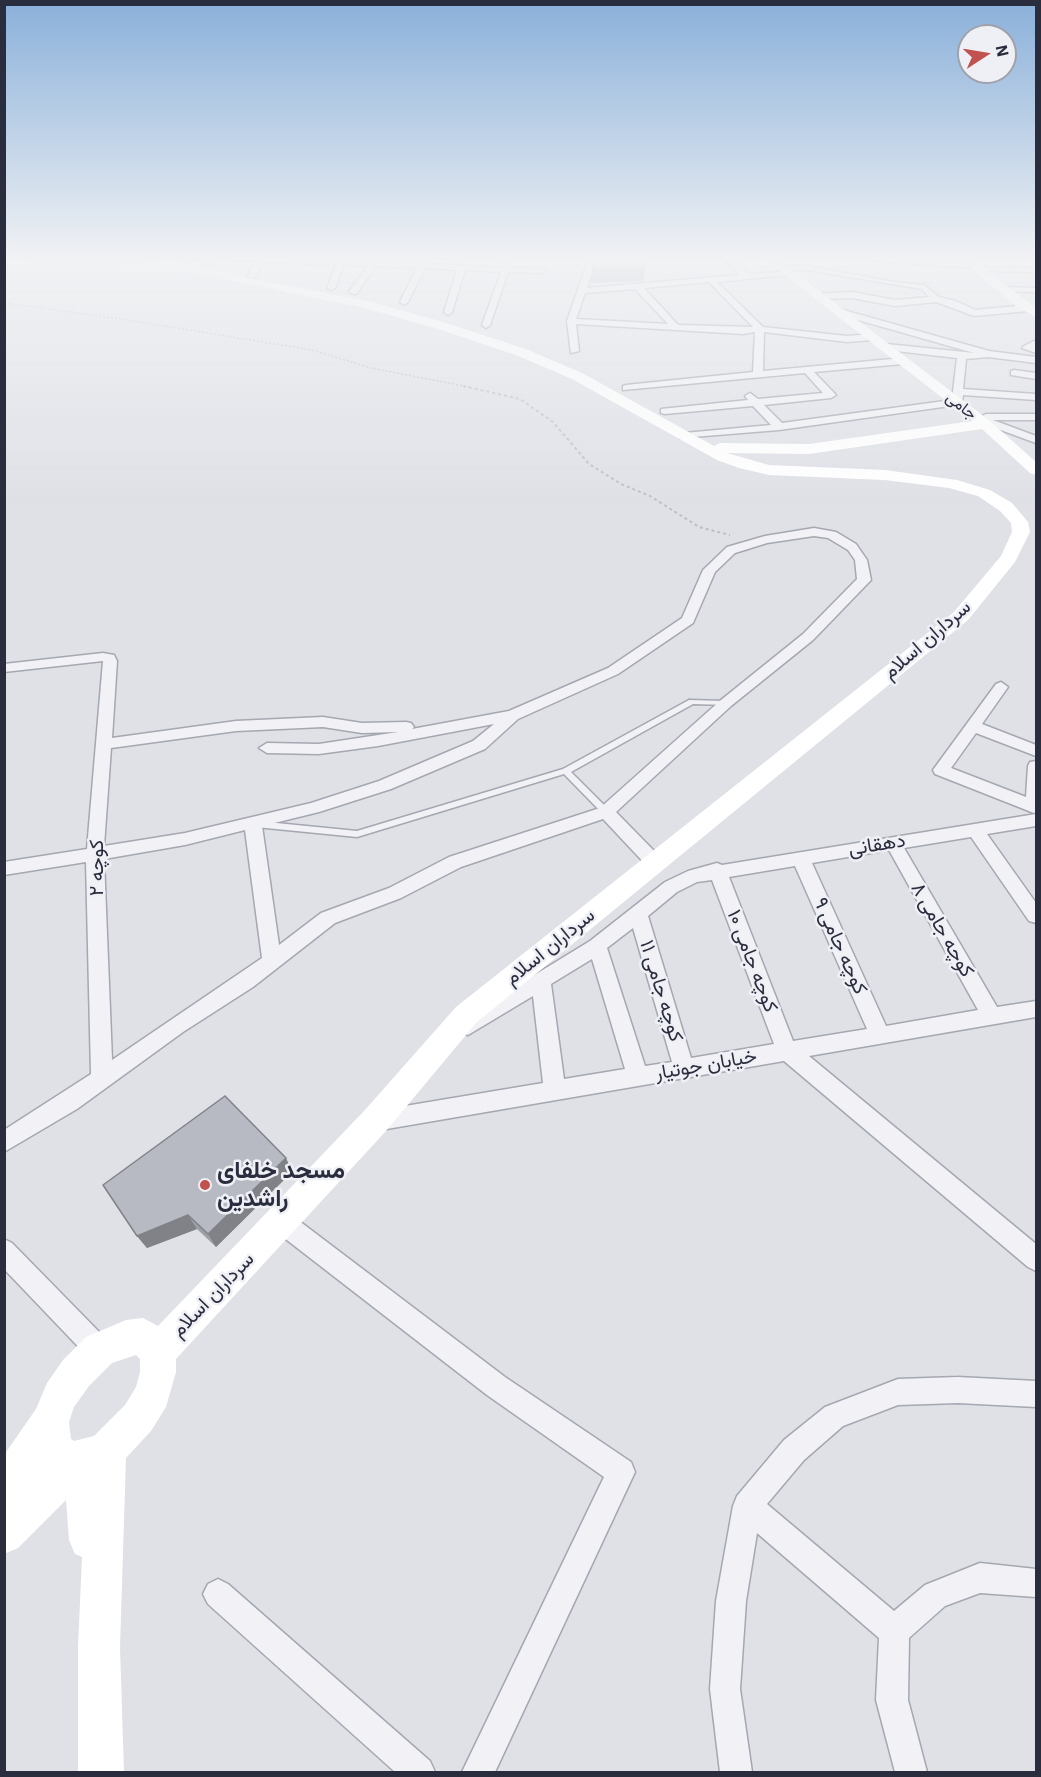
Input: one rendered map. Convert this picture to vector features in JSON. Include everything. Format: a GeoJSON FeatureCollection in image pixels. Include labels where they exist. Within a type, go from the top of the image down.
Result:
{"type":"FeatureCollection","features":[{"type":"Feature","properties":{"kind":"street","name":"سرداران اسلام"},"geometry":{"type":"LineString","coordinates":[[158,1352],[375,1121],[465,1015],[961,616],[1009,558],[1021,532],[1015,514],[1006,507],[984,494],[951,483],[885,475],[769,470],[745,465],[705,448],[578,376],[486,341]]}},
{"type":"Feature","properties":{"kind":"street"},"geometry":{"type":"LineString","coordinates":[[573,341],[574,351]]}},
{"type":"Feature","properties":{"kind":"street"},"geometry":{"type":"LineString","coordinates":[[758,375],[759,341]]}},
{"type":"Feature","properties":{"kind":"street","name":"جامی"},"geometry":{"type":"LineString","coordinates":[[877,341],[957,397],[980,421],[1036,470]]}},
{"type":"Feature","properties":{"kind":"street"},"geometry":{"type":"LineString","coordinates":[[947,341],[988,354],[1036,360]]}},
{"type":"Feature","properties":{"kind":"street"},"geometry":{"type":"LineString","coordinates":[[1036,343],[1027,348],[1036,350]]}},
{"type":"Feature","properties":{"kind":"street"},"geometry":{"type":"LineString","coordinates":[[885,347],[962,356],[988,354]]}},
{"type":"Feature","properties":{"kind":"street"},"geometry":{"type":"LineString","coordinates":[[957,397],[962,356]]}},
{"type":"Feature","properties":{"kind":"street"},"geometry":{"type":"LineString","coordinates":[[626,388],[903,360]]}},
{"type":"Feature","properties":{"kind":"street"},"geometry":{"type":"LineString","coordinates":[[807,370],[867,428]]}},
{"type":"Feature","properties":{"kind":"street"},"geometry":{"type":"LineString","coordinates":[[1014,374],[1036,376]]}},
{"type":"Feature","properties":{"kind":"street"},"geometry":{"type":"LineString","coordinates":[[732,378],[779,427]]}},
{"type":"Feature","properties":{"kind":"street"},"geometry":{"type":"LineString","coordinates":[[665,411],[831,395]]}},
{"type":"Feature","properties":{"kind":"street"},"geometry":{"type":"LineString","coordinates":[[684,436],[855,418],[957,397],[1036,397]]}},
{"type":"Feature","properties":{"kind":"street"},"geometry":{"type":"LineString","coordinates":[[705,448],[809,449],[980,421],[1036,417]]}},
{"type":"Feature","properties":{"kind":"street"},"geometry":{"type":"LineString","coordinates":[[980,421],[1036,440]]}},
{"type":"Feature","properties":{"kind":"street"},"geometry":{"type":"LineString","coordinates":[[4,869],[184,839],[254,824],[385,785],[479,745],[513,715],[613,671],[688,620],[709,570],[731,550],[755,542],[814,532],[832,535],[852,547],[861,560],[864,580],[808,637],[726,703],[606,812],[455,862],[395,893],[328,918],[272,961],[13,1137],[4,1153]]}},
{"type":"Feature","properties":{"kind":"street","name":"کوچه ۲"},"geometry":{"type":"LineString","coordinates":[[4,668],[109,658],[95,854],[102,1078]]}},
{"type":"Feature","properties":{"kind":"street"},"geometry":{"type":"LineString","coordinates":[[1001,687],[941,770],[1036,814],[1036,766]]}},
{"type":"Feature","properties":{"kind":"street"},"geometry":{"type":"LineString","coordinates":[[267,748],[319,749],[378,741],[513,715]]}},
{"type":"Feature","properties":{"kind":"street"},"geometry":{"type":"LineString","coordinates":[[104,744],[236,726],[323,722],[362,728],[449,726]]}},
{"type":"Feature","properties":{"kind":"street"},"geometry":{"type":"LineString","coordinates":[[973,726],[1036,751]]}},
{"type":"Feature","properties":{"kind":"street"},"geometry":{"type":"LineString","coordinates":[[606,812],[655,863]]}},
{"type":"Feature","properties":{"kind":"street","name":"دهقانی"},"geometry":{"type":"LineString","coordinates":[[441,1043],[597,946],[671,887],[694,876],[717,870],[975,830],[1036,814]]}},
{"type":"Feature","properties":{"kind":"street"},"geometry":{"type":"LineString","coordinates":[[254,824],[272,961]]}},
{"type":"Feature","properties":{"kind":"street"},"geometry":{"type":"LineString","coordinates":[[975,830],[1036,916]]}},
{"type":"Feature","properties":{"kind":"street","name":"کوچه جامی ۸"},"geometry":{"type":"LineString","coordinates":[[893,843],[992,1016]]}},
{"type":"Feature","properties":{"kind":"street","name":"کوچه جامی ۹"},"geometry":{"type":"LineString","coordinates":[[800,857],[880,1035]]}},
{"type":"Feature","properties":{"kind":"street","name":"کوچه جامی ۱۰"},"geometry":{"type":"LineString","coordinates":[[717,870],[787,1051]]}},
{"type":"Feature","properties":{"kind":"street","name":"کوچه جامی ۱۱"},"geometry":{"type":"LineString","coordinates":[[638,913],[684,1068]]}},
{"type":"Feature","properties":{"kind":"street"},"geometry":{"type":"LineString","coordinates":[[597,946],[638,1076]]}},
{"type":"Feature","properties":{"kind":"street"},"geometry":{"type":"LineString","coordinates":[[541,979],[555,1091]]}},
{"type":"Feature","properties":{"kind":"street","name":"خیابان جوتیار"},"geometry":{"type":"LineString","coordinates":[[375,1121],[1036,1009]]}},
{"type":"Feature","properties":{"kind":"street"},"geometry":{"type":"LineString","coordinates":[[787,1051],[1036,1259]]}},
{"type":"Feature","properties":{"kind":"street"},"geometry":{"type":"LineString","coordinates":[[282,1222],[496,1386],[621,1472],[478,1773]]}},
{"type":"Feature","properties":{"kind":"street"},"geometry":{"type":"LineString","coordinates":[[4,1251],[99,1350]]}},
{"type":"Feature","properties":{"kind":"street"},"geometry":{"type":"LineString","coordinates":[[4,1490],[51,1422],[60,1396],[76,1373],[99,1350],[126,1338],[143,1336],[158,1352],[158,1372],[153,1394],[138,1418],[89,1456],[4,1534]]}},
{"type":"Feature","properties":{"kind":"street"},"geometry":{"type":"LineString","coordinates":[[736,1773],[725,1689],[731,1601],[747,1506],[794,1450],[834,1416],[898,1392],[958,1390],[1036,1394]]}},
{"type":"Feature","properties":{"kind":"street"},"geometry":{"type":"LineString","coordinates":[[51,1422],[55,1450],[66,1459],[89,1456]]}},
{"type":"Feature","properties":{"kind":"street"},"geometry":{"type":"LineString","coordinates":[[89,1456],[99,1647],[101,1773]]}},
{"type":"Feature","properties":{"kind":"street"},"geometry":{"type":"LineString","coordinates":[[747,1506],[894,1631]]}},
{"type":"Feature","properties":{"kind":"street"},"geometry":{"type":"LineString","coordinates":[[911,1773],[892,1700],[894,1631],[934,1595],[980,1578],[1036,1583]]}},
{"type":"Feature","properties":{"kind":"street"},"geometry":{"type":"LineString","coordinates":[[218,1594],[419,1773]]}},
{"type":"Feature","properties":{"kind":"lane"},"geometry":{"type":"LineString","coordinates":[[254,824],[357,834],[566,771],[692,702],[726,703]]}},
{"type":"Feature","properties":{"kind":"lane"},"geometry":{"type":"LineString","coordinates":[[566,771],[606,812]]}},
{"type":"Feature","properties":{"kind":"path"},"geometry":{"type":"LineString","coordinates":[[256,341],[312,350],[371,368],[431,378],[520,399],[553,422],[589,464],[621,484],[650,496],[699,527],[755,542]]}},
{"type":"Feature","properties":{"kind":"building","name":"مسجد خلفای راشدین"},"geometry":{"type":"Polygon","coordinates":[[[225,1096],[286,1158],[208,1234],[188,1215],[137,1236],[103,1185],[225,1096]]]}},
{"type":"Feature","properties":{"kind":"place","name":"مسجد خلفای راشدین"},"geometry":{"type":"Point","coordinates":[205,1185]}}]}
